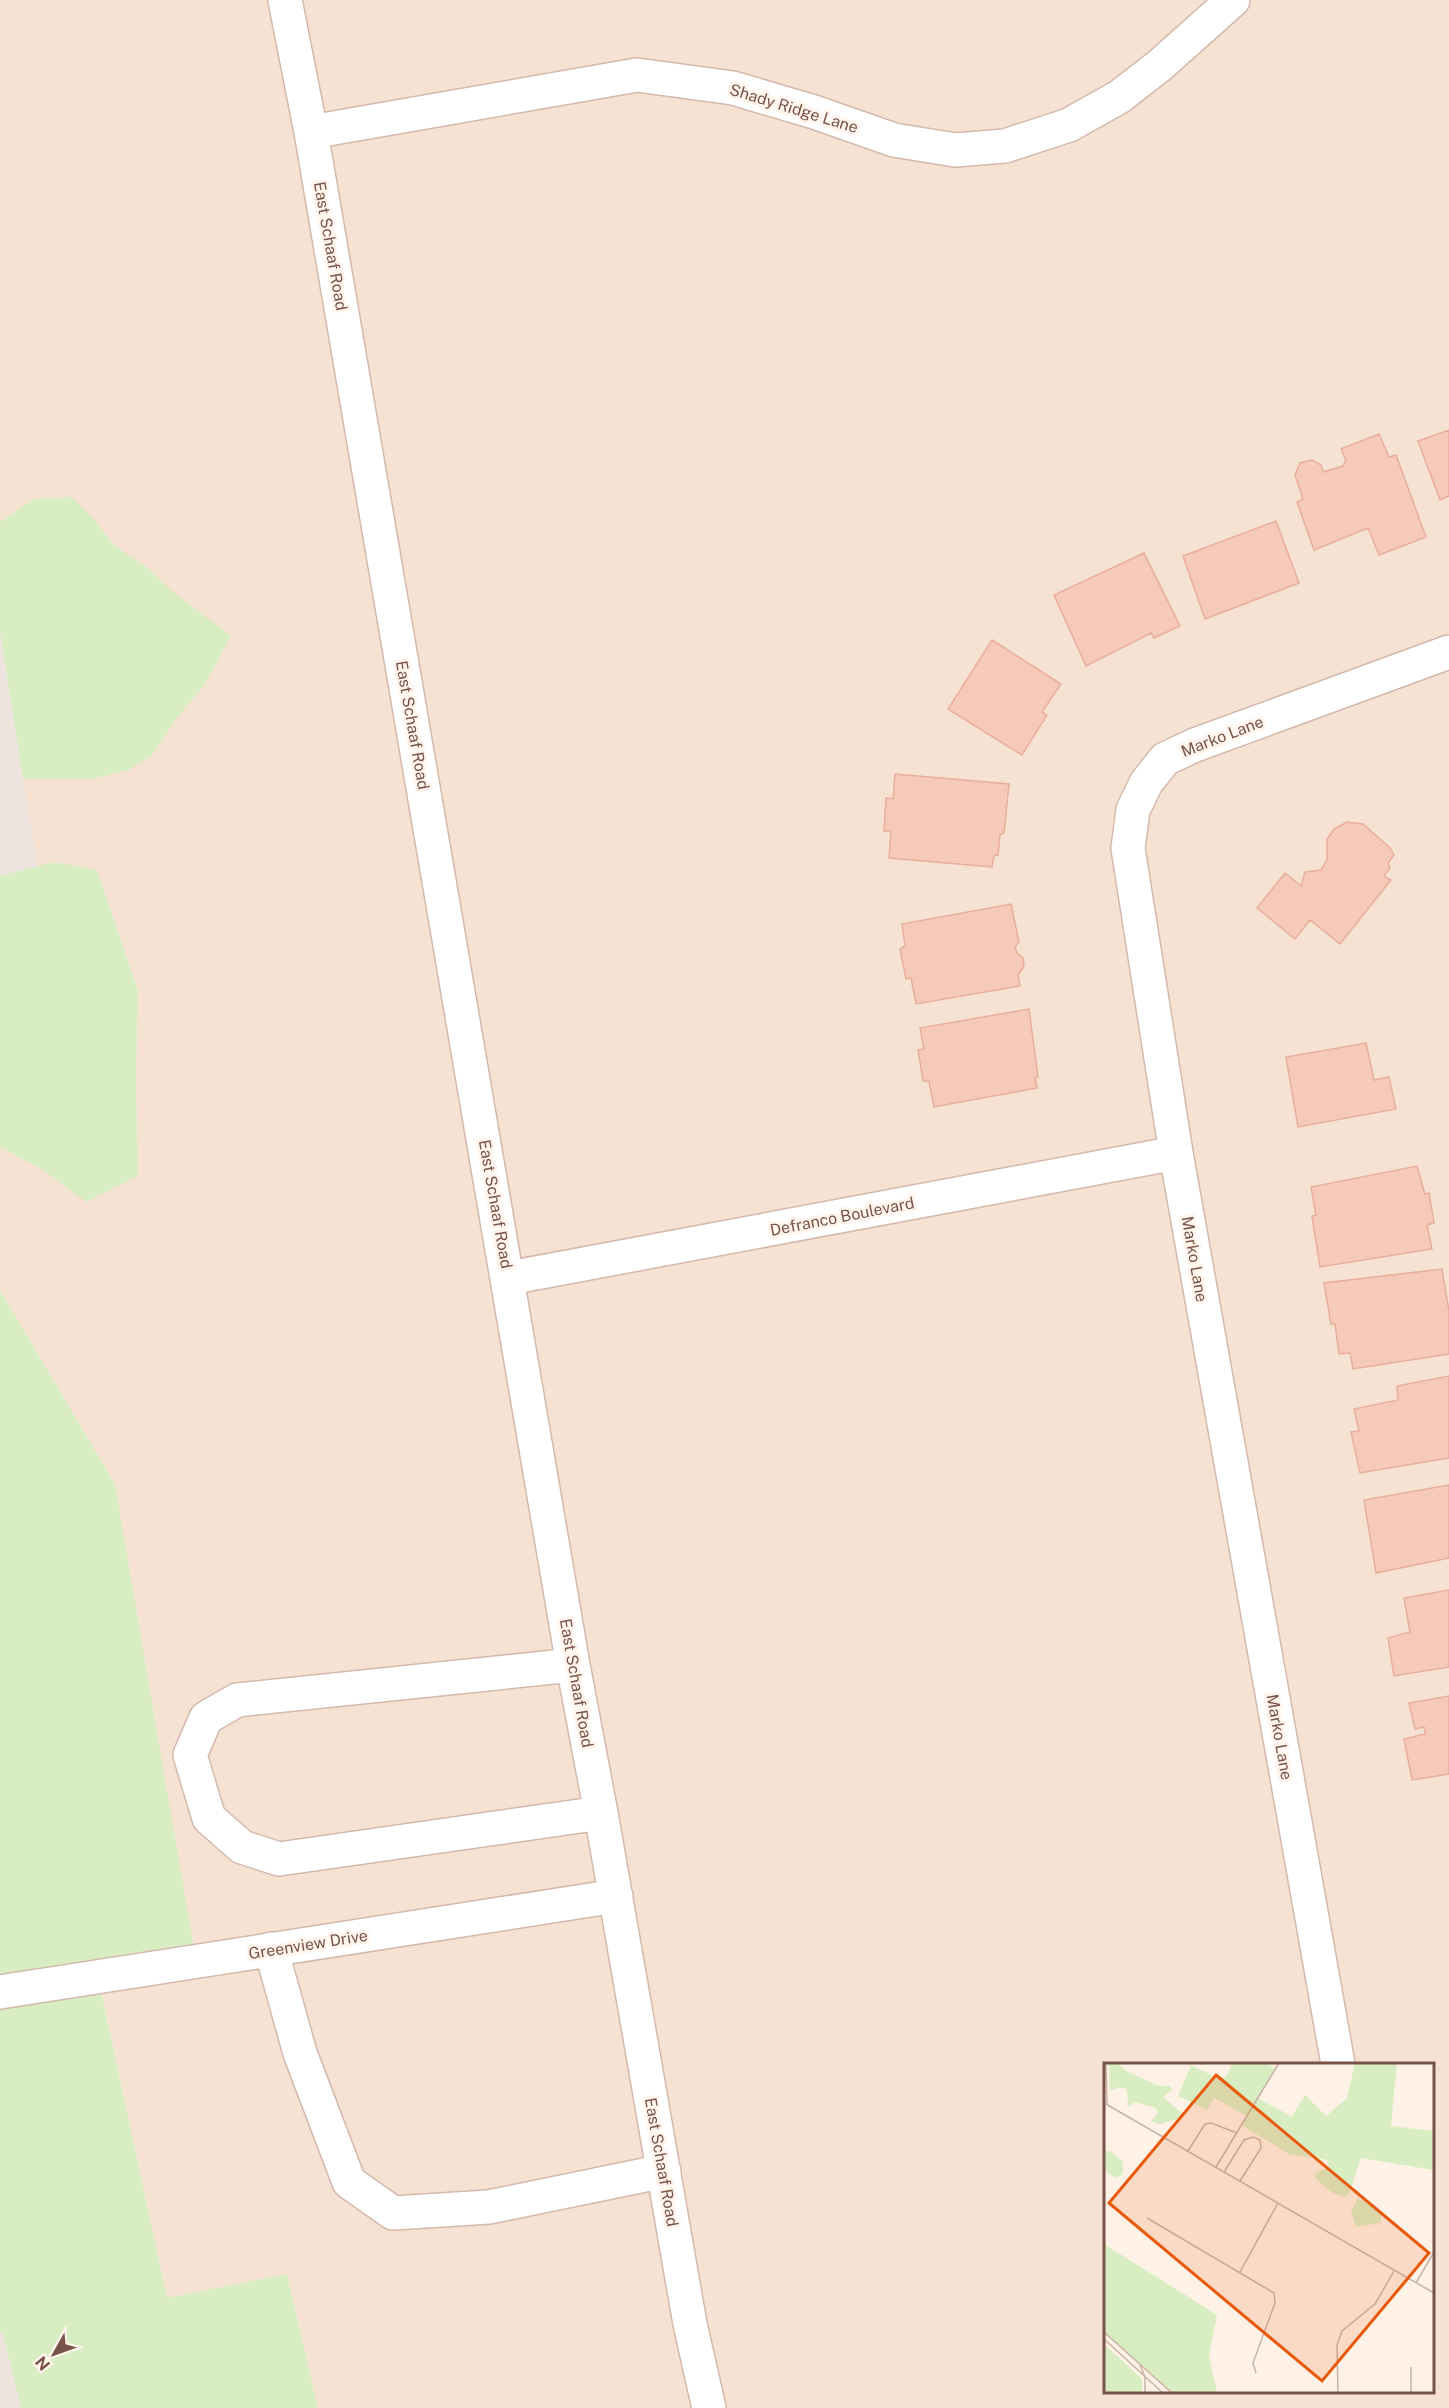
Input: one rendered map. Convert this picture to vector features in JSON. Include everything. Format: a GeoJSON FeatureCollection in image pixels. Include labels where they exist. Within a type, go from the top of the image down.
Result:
{"type":"FeatureCollection","features":[{"type":"Feature","properties":{"kind":"street","name":"East Schaaf Road"},"geometry":{"type":"LineString","coordinates":[[285,0],[311,132],[509,1278],[573,1665],[602,1813],[690,2324],[709,2408]]}},
{"type":"Feature","properties":{"kind":"street","name":"Shady Ridge Lane"},"geometry":{"type":"LineString","coordinates":[[311,132],[637,75],[733,88],[814,112],[894,140],[955,150],[1005,146],[1069,125],[1119,97],[1159,66],[1233,0]]}},
{"type":"Feature","properties":{"kind":"street","name":"Marko Lane"},"geometry":{"type":"LineString","coordinates":[[1338,2063],[1176,1153],[1128,848],[1133,810],[1146,783],[1165,759],[1196,745],[1449,652]]}},
{"type":"Feature","properties":{"kind":"street","name":"Defranco Boulevard"},"geometry":{"type":"LineString","coordinates":[[509,1278],[1176,1153]]}},
{"type":"Feature","properties":{"kind":"street"},"geometry":{"type":"LineString","coordinates":[[573,1665],[237,1700],[206,1719],[190,1755],[209,1818],[242,1847],[279,1859],[602,1813]]}},
{"type":"Feature","properties":{"kind":"street","name":"Greenview Drive"},"geometry":{"type":"LineString","coordinates":[[0,1992],[616,1896]]}},
{"type":"Feature","properties":{"kind":"street"},"geometry":{"type":"LineString","coordinates":[[271,1949],[300,2053],[349,2182],[393,2213],[489,2207],[664,2172]]}},
{"type":"Feature","properties":{"kind":"shaded area"},"geometry":{"type":"Polygon","coordinates":[[[0,0],[1449,0],[1449,2408],[318,2408],[287,2274],[167,2299],[98,1976],[115,1484],[0,1290],[0,939],[47,931],[0,631],[0,0]]]}},
{"type":"Feature","properties":{"kind":"shaded area"},"geometry":{"type":"Polygon","coordinates":[[[0,631],[47,931],[0,939],[0,631]]]}},
{"type":"Feature","properties":{"kind":"shaded area"},"geometry":{"type":"Polygon","coordinates":[[[0,2333],[3,2333],[21,2408],[0,2408],[0,2333]]]}},
{"type":"Feature","properties":{"kind":"green space"},"geometry":{"type":"Polygon","coordinates":[[[72,497],[94,519],[114,545],[145,566],[176,594],[231,636],[204,686],[176,719],[152,755],[129,770],[92,779],[23,779],[0,631],[0,522],[33,499],[72,497]]]}},
{"type":"Feature","properties":{"kind":"green space"},"geometry":{"type":"Polygon","coordinates":[[[54,862],[97,870],[138,990],[136,1078],[138,1176],[86,1202],[43,1170],[0,1147],[0,876],[54,862]]]}},
{"type":"Feature","properties":{"kind":"green space"},"geometry":{"type":"Polygon","coordinates":[[[0,1290],[115,1484],[196,1961],[98,1977],[167,2298],[287,2274],[318,2408],[21,2408],[3,2333],[0,2333],[0,1290]]]}},
{"type":"Feature","properties":{"kind":"building"},"geometry":{"type":"Polygon","coordinates":[[[1449,430],[1449,496],[1440,500],[1418,441],[1449,430]]]}},
{"type":"Feature","properties":{"kind":"building"},"geometry":{"type":"Polygon","coordinates":[[[1379,434],[1389,457],[1396,455],[1426,537],[1379,555],[1368,528],[1314,550],[1297,502],[1303,499],[1295,475],[1300,463],[1312,460],[1321,465],[1323,472],[1343,466],[1346,461],[1341,449],[1379,434]]]}},
{"type":"Feature","properties":{"kind":"building"},"geometry":{"type":"Polygon","coordinates":[[[1276,521],[1299,583],[1205,619],[1183,556],[1276,521]]]}},
{"type":"Feature","properties":{"kind":"building"},"geometry":{"type":"Polygon","coordinates":[[[1144,553],[1180,626],[1154,638],[1151,633],[1086,666],[1054,595],[1144,553]]]}},
{"type":"Feature","properties":{"kind":"building"},"geometry":{"type":"Polygon","coordinates":[[[992,640],[1061,684],[1042,712],[1047,715],[1022,755],[948,709],[992,640]]]}},
{"type":"Feature","properties":{"kind":"building"},"geometry":{"type":"Polygon","coordinates":[[[895,774],[1009,784],[1004,833],[1000,835],[998,855],[994,856],[992,867],[889,858],[891,831],[884,831],[886,798],[893,799],[895,774]]]}},
{"type":"Feature","properties":{"kind":"building"},"geometry":{"type":"Polygon","coordinates":[[[1347,822],[1363,824],[1390,848],[1394,855],[1388,863],[1390,868],[1384,876],[1391,880],[1340,944],[1310,920],[1295,939],[1257,908],[1285,873],[1301,886],[1305,872],[1321,870],[1327,860],[1327,839],[1334,829],[1347,822]]]}},
{"type":"Feature","properties":{"kind":"building"},"geometry":{"type":"Polygon","coordinates":[[[1011,904],[1019,942],[1015,947],[1017,953],[1023,958],[1024,966],[1018,975],[1020,986],[916,1004],[911,978],[906,979],[900,949],[905,946],[902,924],[1011,904]]]}},
{"type":"Feature","properties":{"kind":"building"},"geometry":{"type":"Polygon","coordinates":[[[1029,1009],[1038,1077],[1035,1078],[1037,1088],[934,1107],[929,1081],[923,1081],[918,1050],[924,1049],[920,1028],[1029,1009]]]}},
{"type":"Feature","properties":{"kind":"building"},"geometry":{"type":"Polygon","coordinates":[[[1366,1043],[1374,1080],[1389,1077],[1396,1109],[1298,1127],[1286,1057],[1366,1043]]]}},
{"type":"Feature","properties":{"kind":"building"},"geometry":{"type":"Polygon","coordinates":[[[1417,1166],[1425,1194],[1429,1193],[1434,1223],[1427,1225],[1432,1249],[1320,1267],[1312,1216],[1316,1215],[1311,1187],[1417,1166]]]}},
{"type":"Feature","properties":{"kind":"building"},"geometry":{"type":"Polygon","coordinates":[[[1442,1269],[1449,1311],[1449,1354],[1353,1369],[1350,1353],[1339,1354],[1335,1324],[1331,1324],[1324,1283],[1442,1269]]]}},
{"type":"Feature","properties":{"kind":"building"},"geometry":{"type":"Polygon","coordinates":[[[1449,1376],[1449,1458],[1360,1473],[1351,1432],[1359,1431],[1354,1409],[1398,1400],[1397,1386],[1449,1376]]]}},
{"type":"Feature","properties":{"kind":"building"},"geometry":{"type":"Polygon","coordinates":[[[1449,1485],[1449,1558],[1376,1573],[1364,1500],[1449,1485]]]}},
{"type":"Feature","properties":{"kind":"building"},"geometry":{"type":"Polygon","coordinates":[[[1449,1590],[1449,1667],[1394,1676],[1388,1638],[1410,1632],[1404,1598],[1449,1590]]]}},
{"type":"Feature","properties":{"kind":"building"},"geometry":{"type":"Polygon","coordinates":[[[1449,1696],[1449,1774],[1412,1780],[1404,1739],[1425,1734],[1424,1727],[1415,1729],[1409,1703],[1449,1696]]]}}]}
